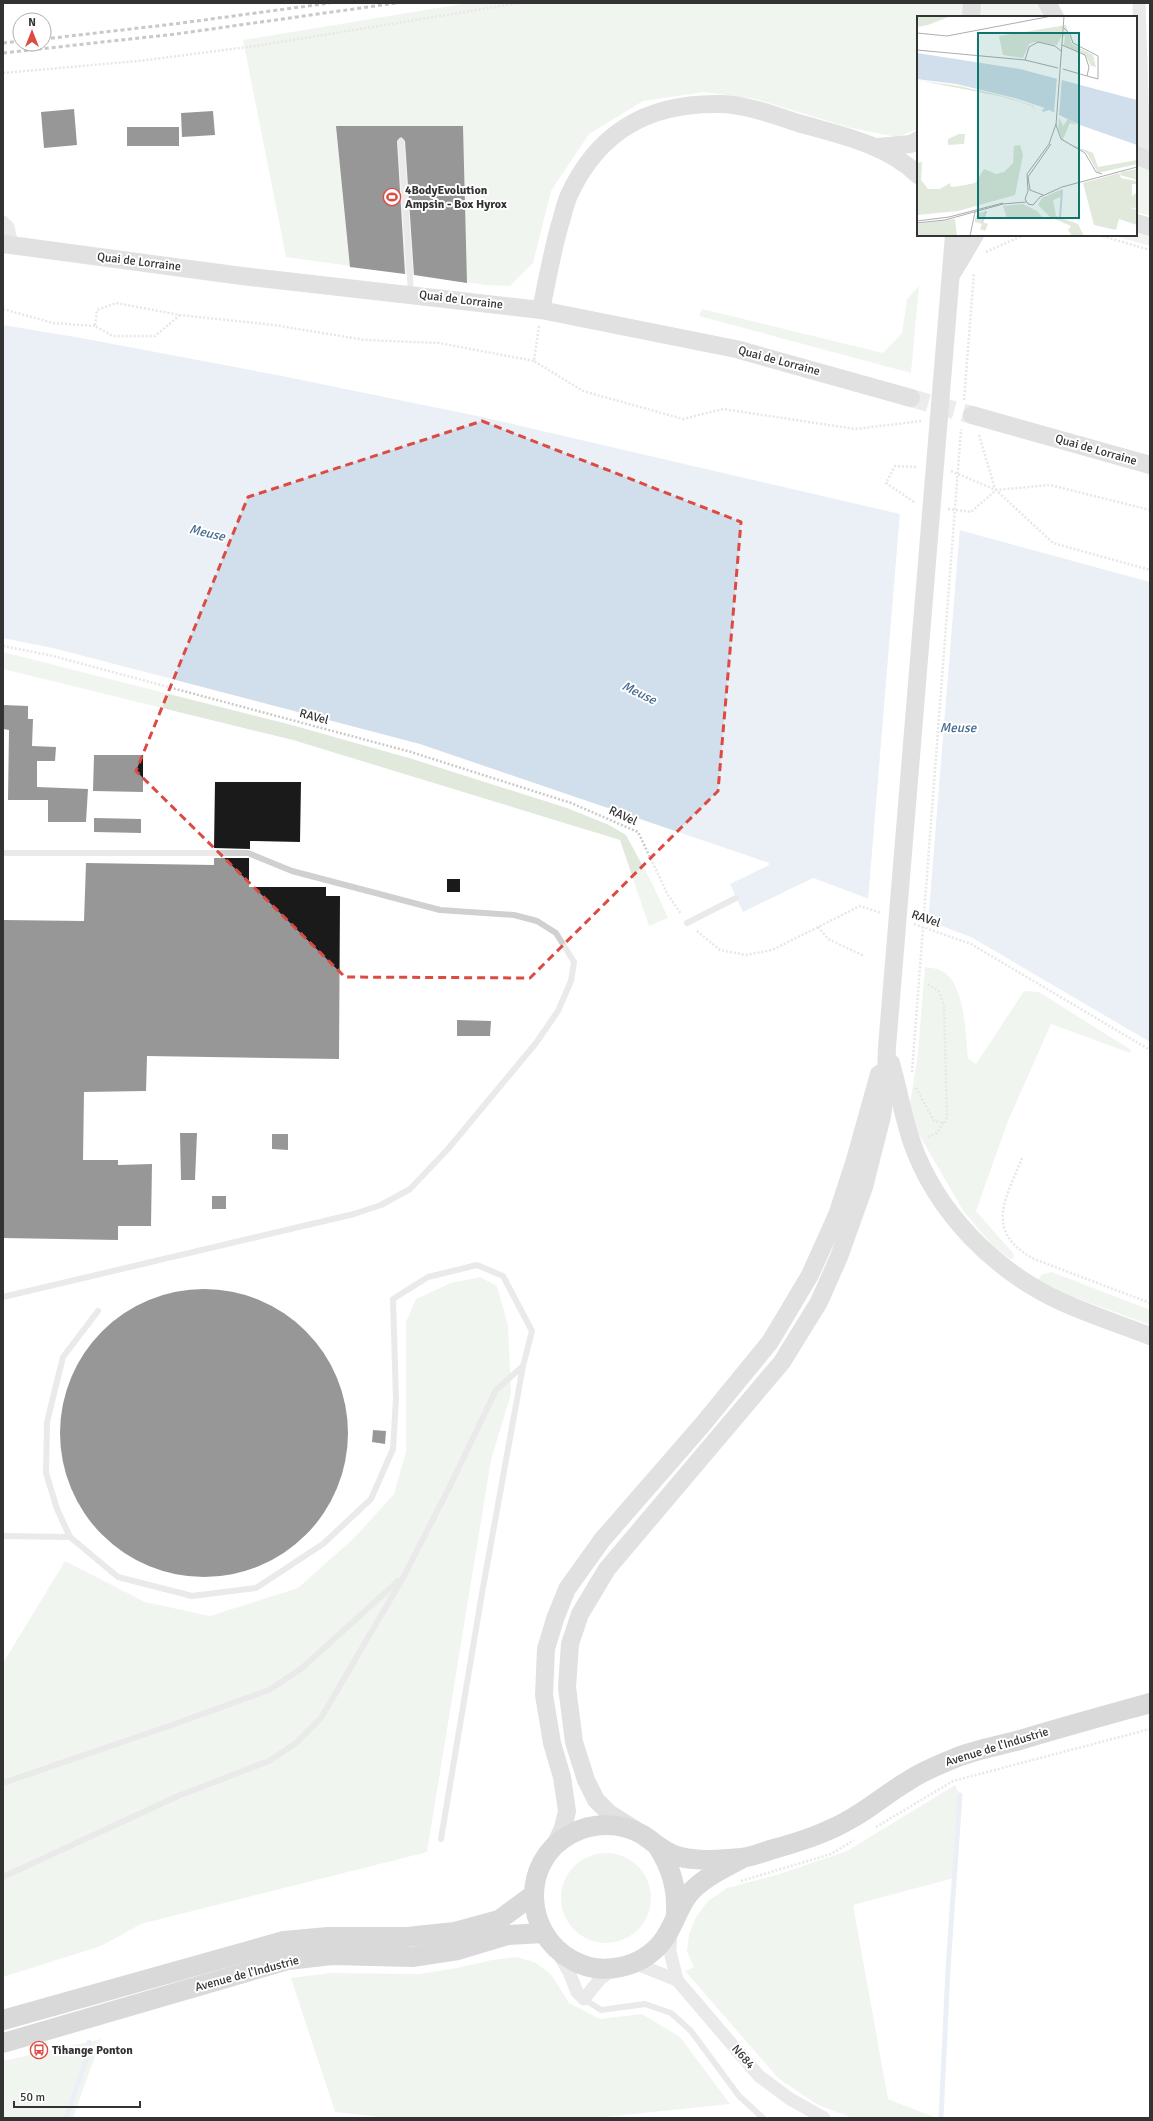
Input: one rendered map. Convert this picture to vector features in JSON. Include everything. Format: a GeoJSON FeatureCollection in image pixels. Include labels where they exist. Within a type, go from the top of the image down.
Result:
{"type":"FeatureCollection","features":[{"type":"Feature","properties":{"kind":"main road"},"geometry":{"type":"LineString","coordinates":[[971,16],[972,3]]}},
{"type":"Feature","properties":{"kind":"main road"},"geometry":{"type":"LineString","coordinates":[[1047,3],[1054,16]]}},
{"type":"Feature","properties":{"kind":"main road"},"geometry":{"type":"LineString","coordinates":[[541,310],[552,254],[568,196],[587,163],[610,138],[615,133],[646,115],[682,106],[723,104],[763,112],[878,147],[908,166],[917,174]]}},
{"type":"Feature","properties":{"kind":"main road"},"geometry":{"type":"LineString","coordinates":[[878,147],[912,144],[917,141]]}},
{"type":"Feature","properties":{"kind":"main road"},"geometry":{"type":"LineString","coordinates":[[1137,223],[1150,227]]}},
{"type":"Feature","properties":{"kind":"main road"},"geometry":{"type":"LineString","coordinates":[[951,275],[975,236]]}},
{"type":"Feature","properties":{"kind":"main road"},"geometry":{"type":"LineString","coordinates":[[674,1920],[676,1892],[672,1874],[667,1862],[650,1841],[605,1809],[596,1800],[586,1780],[574,1742],[567,1687],[570,1644],[580,1614],[607,1569],[782,1362],[819,1302],[839,1257],[864,1188],[882,1116],[885,1095],[887,1047],[951,275],[952,238]]}},
{"type":"Feature","properties":{"kind":"main road","name":"Quai de Lorraine"},"geometry":{"type":"LineString","coordinates":[[7,245],[235,275],[541,310],[736,349],[911,398]]}},
{"type":"Feature","properties":{"kind":"main road","name":"Quai de Lorraine"},"geometry":{"type":"LineString","coordinates":[[966,416],[1150,465]]}},
{"type":"Feature","properties":{"kind":"main road"},"geometry":{"type":"LineString","coordinates":[[887,1047],[913,1145],[932,1185],[950,1215],[978,1244],[1013,1273],[1062,1302],[1150,1336]]}},
{"type":"Feature","properties":{"kind":"main road"},"geometry":{"type":"LineString","coordinates":[[743,1858],[711,1876],[690,1892],[663,1941],[651,1953],[634,1963],[613,1969],[593,1968],[573,1961],[556,1949],[543,1933],[537,1921],[533,1895],[536,1877],[563,1828],[567,1811],[562,1777],[552,1743],[544,1695],[546,1649],[555,1619],[567,1590],[602,1540],[703,1424],[770,1342],[810,1275],[837,1215],[855,1160],[887,1047]]}},
{"type":"Feature","properties":{"kind":"main road","name":"Avenue de l'Industrie"},"geometry":{"type":"LineString","coordinates":[[743,1858],[823,1833],[854,1818],[910,1779],[955,1758],[1150,1703]]}},
{"type":"Feature","properties":{"kind":"main road"},"geometry":{"type":"LineString","coordinates":[[555,1845],[570,1834],[587,1827],[606,1825],[625,1827],[676,1856],[692,1858],[743,1858]]}},
{"type":"Feature","properties":{"kind":"main road","name":"Avenue de l'Industrie"},"geometry":{"type":"LineString","coordinates":[[3,2020],[284,1942],[328,1937],[407,1937],[455,1932],[499,1920],[533,1895]]}},
{"type":"Feature","properties":{"kind":"main road","name":"Avenue de l'Industrie"},"geometry":{"type":"LineString","coordinates":[[3,2043],[288,1960],[332,1955],[412,1957],[458,1950],[508,1935],[543,1933]]}},
{"type":"Feature","properties":{"kind":"street"},"geometry":{"type":"LineString","coordinates":[[1139,3],[1143,158]]}},
{"type":"Feature","properties":{"kind":"street"},"geometry":{"type":"LineString","coordinates":[[3,222],[8,227],[7,245]]}},
{"type":"Feature","properties":{"kind":"street","name":"N684"},"geometry":{"type":"LineString","coordinates":[[674,1920],[670,1951],[677,1980],[759,2076],[790,2099],[824,2118]]}},
{"type":"Feature","properties":{"kind":"street"},"geometry":{"type":"LineString","coordinates":[[556,1949],[569,1972],[577,1992],[584,1999],[600,1979],[613,1969]]}},
{"type":"Feature","properties":{"kind":"street","name":"N684"},"geometry":{"type":"LineString","coordinates":[[634,1963],[677,1980]]}},
{"type":"Feature","properties":{"kind":"lane"},"geometry":{"type":"LineString","coordinates":[[401,141],[411,294]]}},
{"type":"Feature","properties":{"kind":"lane"},"geometry":{"type":"LineString","coordinates":[[3,853],[248,853],[292,871],[440,910],[514,916],[537,921],[556,932],[574,962],[571,981],[558,1010],[536,1043],[448,1149],[410,1189],[381,1205],[354,1214],[3,1297]]}},
{"type":"Feature","properties":{"kind":"lane"},"geometry":{"type":"LineString","coordinates":[[687,923],[736,898]]}},
{"type":"Feature","properties":{"kind":"lane"},"geometry":{"type":"LineString","coordinates":[[98,1311],[63,1357],[47,1422],[46,1473],[57,1509],[70,1537],[118,1577],[192,1596],[256,1588],[323,1544],[371,1499],[393,1449],[396,1399],[393,1299],[428,1277],[477,1265],[503,1276],[532,1331],[523,1366],[482,1593],[441,1839]]}},
{"type":"Feature","properties":{"kind":"lane"},"geometry":{"type":"LineString","coordinates":[[3,1877],[178,1796],[269,1761],[296,1743],[321,1718],[404,1576],[450,1486],[496,1390],[523,1366]]}},
{"type":"Feature","properties":{"kind":"lane"},"geometry":{"type":"LineString","coordinates":[[3,1536],[70,1537]]}},
{"type":"Feature","properties":{"kind":"lane"},"geometry":{"type":"LineString","coordinates":[[3,1783],[269,1690],[301,1670],[404,1576]]}},
{"type":"Feature","properties":{"kind":"lane"},"geometry":{"type":"LineString","coordinates":[[584,1999],[602,2010],[645,2004],[672,2013],[691,2031],[739,2096],[763,2118]]}},
{"type":"Feature","properties":{"kind":"path"},"geometry":{"type":"LineString","coordinates":[[3,73],[138,61],[256,46],[519,3]]}},
{"type":"Feature","properties":{"kind":"path"},"geometry":{"type":"LineString","coordinates":[[981,254],[1022,236]]}},
{"type":"Feature","properties":{"kind":"path"},"geometry":{"type":"LineString","coordinates":[[1102,236],[1150,250]]}},
{"type":"Feature","properties":{"kind":"path"},"geometry":{"type":"LineString","coordinates":[[912,1079],[966,416],[967,353],[974,269]]}},
{"type":"Feature","properties":{"kind":"path"},"geometry":{"type":"LineString","coordinates":[[95,326],[97,310],[116,304],[180,315],[274,325],[365,340],[439,343],[534,361],[584,391],[683,419],[723,409],[855,429],[925,421]]}},
{"type":"Feature","properties":{"kind":"path"},"geometry":{"type":"LineString","coordinates":[[3,310],[53,323],[95,326],[113,336],[155,336],[180,315]]}},
{"type":"Feature","properties":{"kind":"path"},"geometry":{"type":"LineString","coordinates":[[534,361],[541,310]]}},
{"type":"Feature","properties":{"kind":"path"},"geometry":{"type":"LineString","coordinates":[[966,416],[996,490],[1053,542],[1150,570]]}},
{"type":"Feature","properties":{"kind":"path"},"geometry":{"type":"LineString","coordinates":[[996,490],[1050,485],[1150,510]]}},
{"type":"Feature","properties":{"kind":"path","name":"RAVel"},"geometry":{"type":"LineString","coordinates":[[3,646],[49,656],[411,752],[571,802],[638,832],[668,895],[687,923],[720,950],[746,955],[772,950],[860,906],[883,913]]}},
{"type":"Feature","properties":{"kind":"path","name":"RAVel"},"geometry":{"type":"LineString","coordinates":[[913,924],[971,944],[1150,1050]]}},
{"type":"Feature","properties":{"kind":"path"},"geometry":{"type":"LineString","coordinates":[[818,927],[828,939],[864,956]]}},
{"type":"Feature","properties":{"kind":"path"},"geometry":{"type":"LineString","coordinates":[[913,1145],[937,1133],[947,1117],[944,1006],[939,992],[928,984]]}},
{"type":"Feature","properties":{"kind":"path"},"geometry":{"type":"LineString","coordinates":[[916,1086],[934,1121],[944,1123]]}},
{"type":"Feature","properties":{"kind":"path"},"geometry":{"type":"LineString","coordinates":[[1022,1158],[1002,1212],[1006,1232],[1013,1244],[1022,1252],[1034,1259],[1150,1303]]}},
{"type":"Feature","properties":{"kind":"path"},"geometry":{"type":"LineString","coordinates":[[869,1831],[953,1781],[1150,1729]]}},
{"type":"Feature","properties":{"kind":"path"},"geometry":{"type":"LineString","coordinates":[[738,1882],[831,1854],[856,1838]]}},
{"type":"Feature","properties":{"kind":"highlighted area"},"geometry":{"type":"Polygon","coordinates":[[[482,421],[741,522],[718,791],[530,978],[345,977],[136,771],[248,497],[482,421]]]}},
{"type":"Feature","properties":{"kind":"shaded area"},"geometry":{"type":"Polygon","coordinates":[[[468,3],[1047,3],[1054,16],[917,16],[917,129],[897,137],[851,128],[755,99],[704,92],[643,101],[589,134],[551,191],[533,263],[510,286],[486,285],[286,257],[243,40],[468,3]]]}},
{"type":"Feature","properties":{"kind":"shaded area"},"geometry":{"type":"Polygon","coordinates":[[[1137,164],[1150,170],[1150,216],[1137,212],[1137,164]]]}},
{"type":"Feature","properties":{"kind":"shaded area"},"geometry":{"type":"Polygon","coordinates":[[[1137,233],[1150,237],[1150,246],[1115,236],[1137,236],[1137,233]]]}},
{"type":"Feature","properties":{"kind":"shaded area"},"geometry":{"type":"Polygon","coordinates":[[[919,286],[911,373],[699,316],[702,309],[883,353],[902,333],[907,299],[919,286]]]}},
{"type":"Feature","properties":{"kind":"shaded area"},"geometry":{"type":"Polygon","coordinates":[[[3,652],[288,724],[409,758],[567,808],[609,825],[626,835],[652,883],[668,918],[649,926],[620,840],[293,740],[3,669],[3,652]]]}},
{"type":"Feature","properties":{"kind":"shaded area"},"geometry":{"type":"Polygon","coordinates":[[[925,967],[940,970],[949,976],[955,985],[963,1009],[968,1058],[976,1064],[1024,991],[1039,992],[1131,1050],[1130,1053],[1051,1024],[1008,1121],[976,1211],[1013,1253],[1014,1258],[1010,1259],[994,1247],[964,1212],[918,1133],[910,1103],[918,1053],[925,967]]]}},
{"type":"Feature","properties":{"kind":"shaded area"},"geometry":{"type":"Polygon","coordinates":[[[1052,1272],[1150,1310],[1150,1325],[1060,1292],[1038,1280],[1042,1274],[1052,1272]]]}},
{"type":"Feature","properties":{"kind":"shaded area"},"geometry":{"type":"Polygon","coordinates":[[[480,1277],[497,1286],[508,1325],[511,1394],[491,1460],[427,1852],[141,1924],[101,1946],[3,1977],[3,1663],[65,1561],[145,1602],[210,1616],[298,1588],[354,1538],[394,1494],[406,1452],[406,1322],[416,1299],[451,1283],[480,1277]]]}},
{"type":"Feature","properties":{"kind":"shaded area"},"geometry":{"type":"Polygon","coordinates":[[[955,1785],[960,1795],[954,1878],[853,1905],[888,2099],[936,2118],[853,2118],[818,2105],[778,2078],[685,1971],[694,1967],[687,1952],[689,1934],[696,1917],[708,1901],[727,1888],[776,1875],[847,1851],[955,1785]]]}},
{"type":"Feature","properties":{"kind":"shaded area"},"geometry":{"type":"Polygon","coordinates":[[[606,1853],[623,1856],[638,1866],[648,1881],[651,1898],[648,1915],[638,1930],[623,1940],[606,1943],[589,1940],[574,1930],[564,1915],[561,1898],[564,1881],[574,1866],[589,1856],[606,1853]]]}},
{"type":"Feature","properties":{"kind":"shaded area"},"geometry":{"type":"Polygon","coordinates":[[[517,1957],[534,1962],[547,1971],[553,1977],[569,2003],[600,2019],[642,2014],[680,2037],[730,2104],[595,2118],[389,2118],[335,2112],[291,1978],[330,1973],[419,1974],[457,1968],[492,1960],[517,1957]]]}},
{"type":"Feature","properties":{"kind":"shaded area"},"geometry":{"type":"Polygon","coordinates":[[[101,2039],[73,2118],[3,2118],[3,2061],[101,2039]]]}},
{"type":"Feature","properties":{"kind":"water","name":"Meuse"},"geometry":{"type":"Polygon","coordinates":[[[3,325],[81,338],[282,376],[482,417],[900,514],[1150,582],[1150,1042],[971,937],[813,878],[743,912],[730,884],[769,865],[769,863],[420,744],[57,649],[3,638],[3,325]]]}},
{"type":"Feature","properties":{"kind":"pier"},"geometry":{"type":"Polygon","coordinates":[[[900,512],[960,527],[928,923],[868,901],[900,512]]]}},
{"type":"Feature","properties":{"kind":"building"},"geometry":{"type":"Polygon","coordinates":[[[74,109],[77,145],[44,148],[41,112],[74,109]]]}},
{"type":"Feature","properties":{"kind":"building"},"geometry":{"type":"Polygon","coordinates":[[[213,111],[215,135],[182,137],[181,113],[213,111]]]}},
{"type":"Feature","properties":{"kind":"building"},"geometry":{"type":"Polygon","coordinates":[[[336,126],[463,126],[467,283],[414,275],[405,141],[401,137],[397,141],[405,274],[350,267],[336,126]]]}},
{"type":"Feature","properties":{"kind":"building"},"geometry":{"type":"Polygon","coordinates":[[[127,127],[179,127],[179,146],[127,146],[127,127]]]}},
{"type":"Feature","properties":{"kind":"building"},"geometry":{"type":"Polygon","coordinates":[[[3,705],[28,706],[28,719],[33,719],[32,746],[56,747],[55,761],[37,761],[37,787],[88,789],[86,822],[48,822],[48,800],[8,800],[9,730],[3,729],[3,705]]]}},
{"type":"Feature","properties":{"kind":"building"},"geometry":{"type":"Polygon","coordinates":[[[94,755],[143,755],[143,792],[93,791],[94,755]]]}},
{"type":"Feature","properties":{"kind":"building"},"geometry":{"type":"Polygon","coordinates":[[[215,782],[301,782],[300,842],[250,841],[250,849],[214,848],[215,782]]]}},
{"type":"Feature","properties":{"kind":"building"},"geometry":{"type":"Polygon","coordinates":[[[94,818],[141,819],[141,833],[94,832],[94,818]]]}},
{"type":"Feature","properties":{"kind":"building"},"geometry":{"type":"Polygon","coordinates":[[[214,858],[249,858],[249,887],[326,887],[326,896],[340,896],[339,1059],[147,1056],[146,1091],[84,1092],[83,1160],[118,1160],[118,1165],[152,1164],[151,1226],[118,1226],[118,1240],[3,1238],[3,920],[84,921],[86,863],[214,865],[214,858]]]}},
{"type":"Feature","properties":{"kind":"building"},"geometry":{"type":"Polygon","coordinates":[[[447,879],[460,879],[460,892],[447,892],[447,879]]]}},
{"type":"Feature","properties":{"kind":"building"},"geometry":{"type":"Polygon","coordinates":[[[457,1020],[491,1021],[490,1036],[457,1036],[457,1020]]]}},
{"type":"Feature","properties":{"kind":"building"},"geometry":{"type":"Polygon","coordinates":[[[180,1133],[197,1133],[195,1180],[181,1180],[180,1133]]]}},
{"type":"Feature","properties":{"kind":"building"},"geometry":{"type":"Polygon","coordinates":[[[272,1134],[288,1134],[288,1150],[272,1149],[272,1134]]]}},
{"type":"Feature","properties":{"kind":"building"},"geometry":{"type":"Polygon","coordinates":[[[212,1196],[226,1196],[226,1209],[212,1209],[212,1196]]]}},
{"type":"Feature","properties":{"kind":"building"},"geometry":{"type":"Polygon","coordinates":[[[204,1289],[232,1292],[259,1300],[272,1306],[306,1331],[331,1365],[337,1378],[345,1405],[348,1433],[345,1461],[337,1488],[331,1501],[306,1535],[272,1560],[259,1566],[232,1574],[204,1577],[176,1574],[149,1566],[136,1560],[102,1535],[77,1501],[71,1488],[63,1461],[60,1433],[63,1405],[71,1378],[77,1365],[102,1331],[136,1306],[149,1300],[176,1292],[204,1289]]]}},
{"type":"Feature","properties":{"kind":"building"},"geometry":{"type":"Polygon","coordinates":[[[373,1430],[386,1431],[385,1444],[372,1442],[373,1430]]]}},
{"type":"Feature","properties":{"kind":"waterway"},"geometry":{"type":"LineString","coordinates":[[941,2118],[948,1969],[960,1795]]}},
{"type":"Feature","properties":{"kind":"waterway"},"geometry":{"type":"LineString","coordinates":[[66,2118],[89,2051],[89,2042]]}},
{"type":"Feature","properties":{"kind":"tunnel"},"geometry":{"type":"LineString","coordinates":[[911,398],[972,415]]}},
{"type":"Feature","properties":{"kind":"railway"},"geometry":{"type":"LineString","coordinates":[[52,38],[174,24],[330,3]]}},
{"type":"Feature","properties":{"kind":"railway"},"geometry":{"type":"LineString","coordinates":[[3,53],[176,34],[396,3]]}},
{"type":"Feature","properties":{"kind":"railway"},"geometry":{"type":"LineString","coordinates":[[3,43],[12,42]]}},
{"type":"Feature","properties":{"kind":"place","name":"4BodyEvolution Ampsin - Box Hyrox"},"geometry":{"type":"Point","coordinates":[392,197]}},
{"type":"Feature","properties":{"kind":"place","name":"Tihange Ponton"},"geometry":{"type":"Point","coordinates":[39,2050]}}]}
